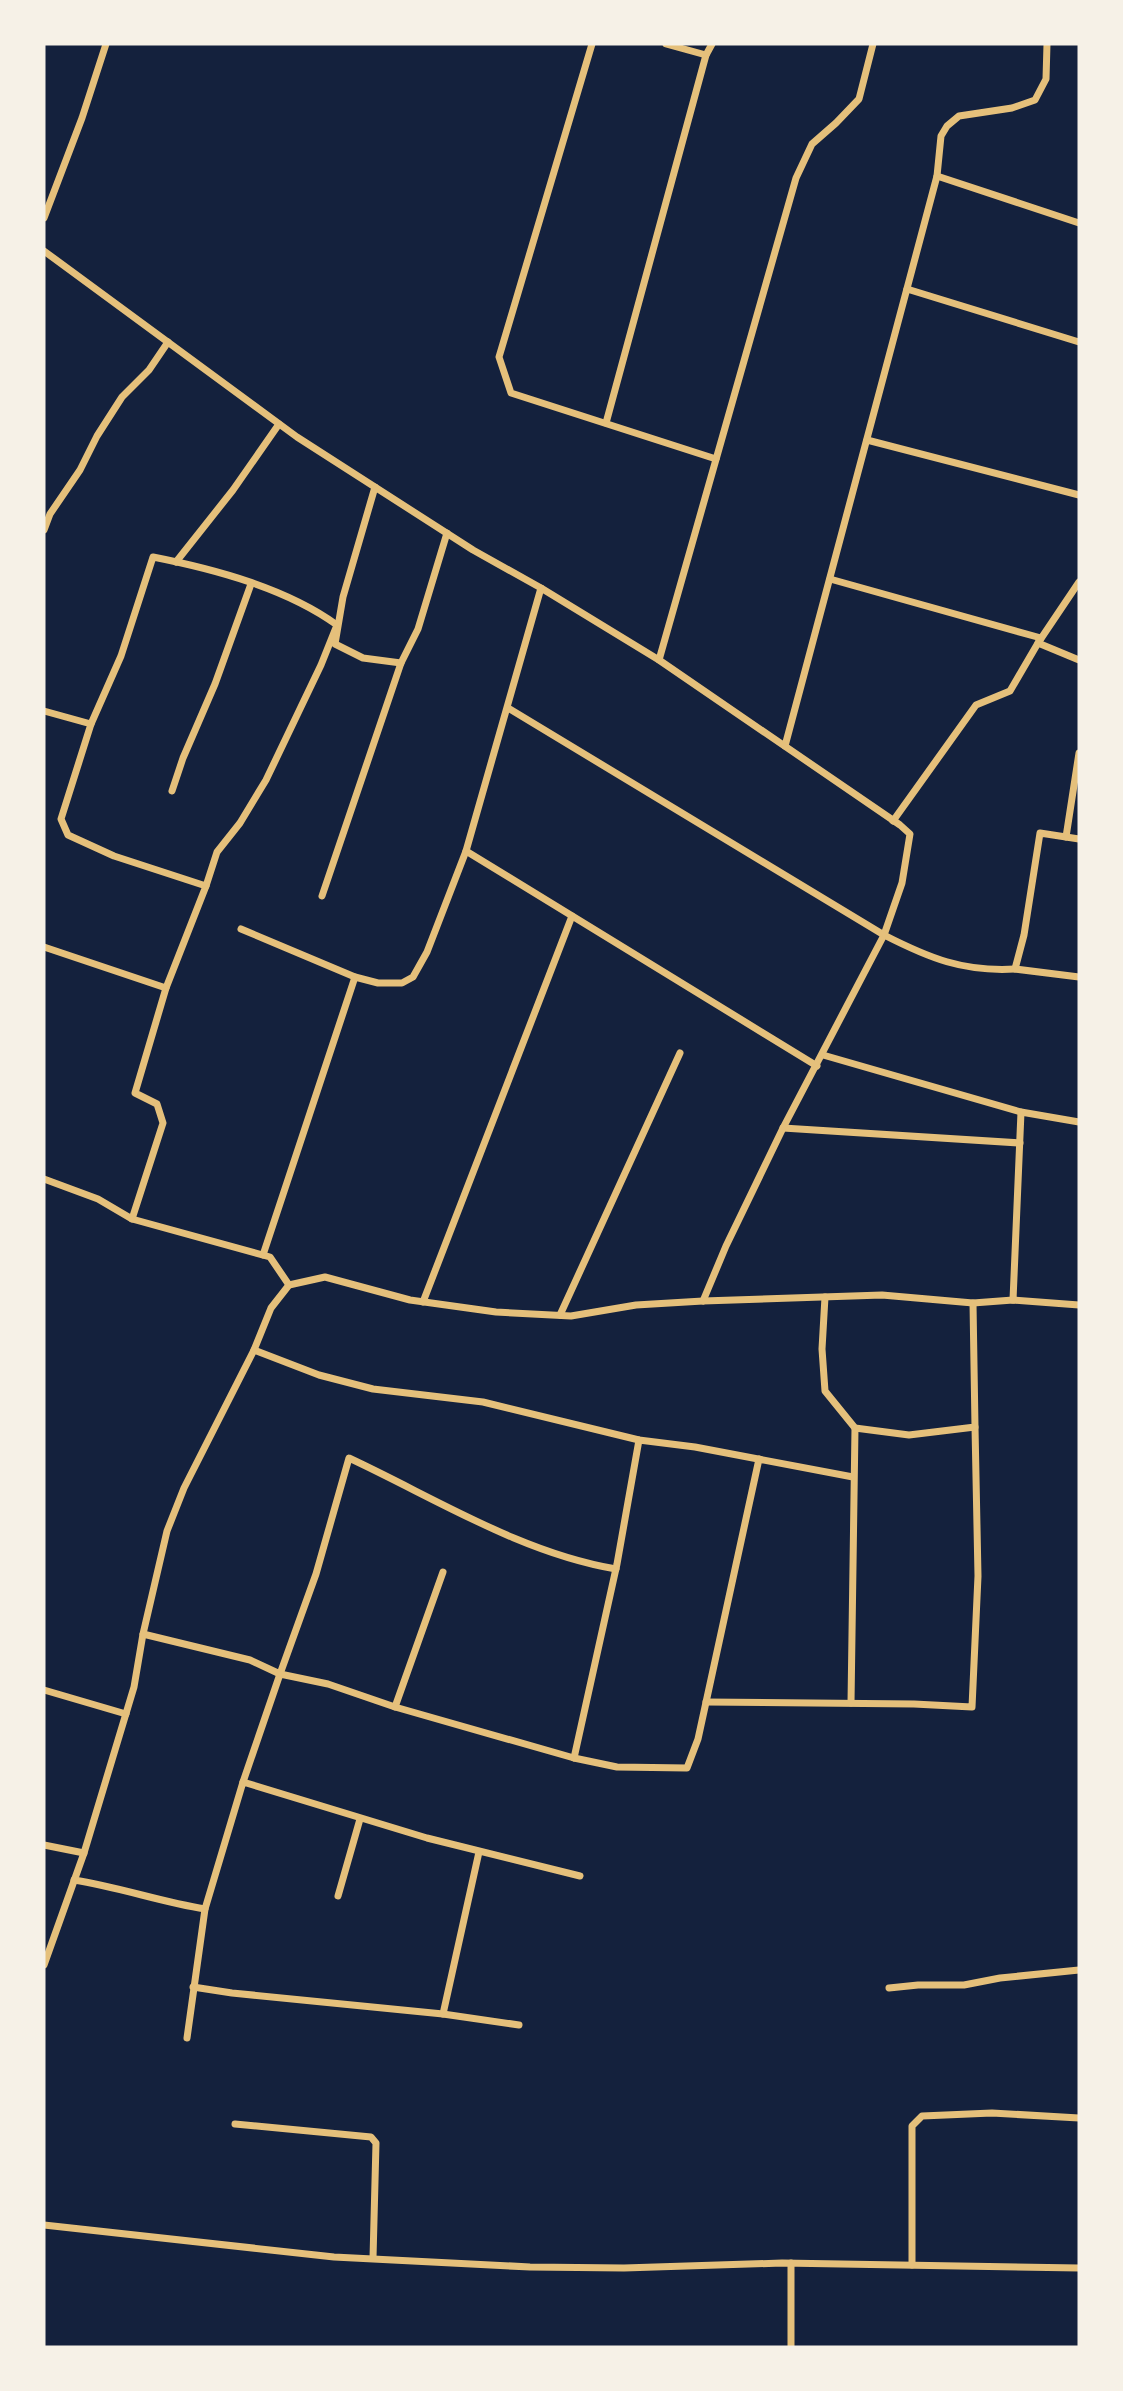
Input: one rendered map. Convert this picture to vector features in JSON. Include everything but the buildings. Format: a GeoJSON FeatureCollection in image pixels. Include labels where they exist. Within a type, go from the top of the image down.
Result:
{"type":"FeatureCollection","features":[{"type":"Feature","properties":{"kind":"street"},"geometry":{"type":"LineString","coordinates":[[44,218],[82,118],[106,44]]}},
{"type":"Feature","properties":{"kind":"street"},"geometry":{"type":"LineString","coordinates":[[592,44],[499,357],[511,393],[716,459]]}},
{"type":"Feature","properties":{"kind":"street"},"geometry":{"type":"LineString","coordinates":[[666,44],[706,55]]}},
{"type":"Feature","properties":{"kind":"street"},"geometry":{"type":"LineString","coordinates":[[606,424],[706,55],[712,44]]}},
{"type":"Feature","properties":{"kind":"street"},"geometry":{"type":"LineString","coordinates":[[659,660],[796,178],[812,144],[859,99],[873,44]]}},
{"type":"Feature","properties":{"kind":"street"},"geometry":{"type":"LineString","coordinates":[[785,746],[937,176],[941,136],[947,126],[959,116],[1012,108],[1035,100],[1046,79],[1047,44]]}},
{"type":"Feature","properties":{"kind":"street"},"geometry":{"type":"LineString","coordinates":[[937,176],[1079,223]]}},
{"type":"Feature","properties":{"kind":"street"},"geometry":{"type":"LineString","coordinates":[[44,251],[279,424],[447,533],[659,660],[910,834],[902,883],[884,935],[783,1128],[726,1246],[703,1301]]}},
{"type":"Feature","properties":{"kind":"street"},"geometry":{"type":"LineString","coordinates":[[907,289],[1079,342]]}},
{"type":"Feature","properties":{"kind":"street"},"geometry":{"type":"LineString","coordinates":[[44,530],[50,514],[80,470],[97,436],[122,397],[149,370],[168,342]]}},
{"type":"Feature","properties":{"kind":"street"},"geometry":{"type":"LineString","coordinates":[[176,562],[233,490],[279,424]]}},
{"type":"Feature","properties":{"kind":"street"},"geometry":{"type":"LineString","coordinates":[[867,440],[1079,495]]}},
{"type":"Feature","properties":{"kind":"street"},"geometry":{"type":"LineString","coordinates":[[375,487],[342,597],[335,644],[363,658],[401,663]]}},
{"type":"Feature","properties":{"kind":"street"},"geometry":{"type":"LineString","coordinates":[[322,896],[401,663],[418,628],[447,533]]}},
{"type":"Feature","properties":{"kind":"street"},"geometry":{"type":"LineString","coordinates":[[206,886],[114,856],[68,835],[61,819],[91,724],[121,656],[153,557],[197,565],[251,583],[316,610],[337,625]]}},
{"type":"Feature","properties":{"kind":"street"},"geometry":{"type":"LineString","coordinates":[[830,579],[1040,640],[1079,660]]}},
{"type":"Feature","properties":{"kind":"street"},"geometry":{"type":"LineString","coordinates":[[893,821],[976,705],[1010,691],[1079,582]]}},
{"type":"Feature","properties":{"kind":"street"},"geometry":{"type":"LineString","coordinates":[[172,791],[215,684],[251,583]]}},
{"type":"Feature","properties":{"kind":"street"},"geometry":{"type":"LineString","coordinates":[[241,929],[355,977],[378,983],[402,983],[413,977],[426,952],[466,851],[541,588]]}},
{"type":"Feature","properties":{"kind":"street"},"geometry":{"type":"LineString","coordinates":[[132,1219],[163,1123],[157,1104],[135,1093],[166,988],[217,852],[240,823],[266,780],[321,665],[337,625]]}},
{"type":"Feature","properties":{"kind":"street"},"geometry":{"type":"LineString","coordinates":[[508,708],[884,935],[926,957],[990,970],[1015,969],[1079,977]]}},
{"type":"Feature","properties":{"kind":"street"},"geometry":{"type":"LineString","coordinates":[[44,711],[91,724]]}},
{"type":"Feature","properties":{"kind":"street"},"geometry":{"type":"LineString","coordinates":[[1066,837],[1079,753]]}},
{"type":"Feature","properties":{"kind":"street"},"geometry":{"type":"LineString","coordinates":[[1015,969],[1024,935],[1040,833],[1079,839]]}},
{"type":"Feature","properties":{"kind":"street"},"geometry":{"type":"LineString","coordinates":[[466,851],[817,1066]]}},
{"type":"Feature","properties":{"kind":"street"},"geometry":{"type":"LineString","coordinates":[[424,1302],[572,916]]}},
{"type":"Feature","properties":{"kind":"street"},"geometry":{"type":"LineString","coordinates":[[44,947],[166,988]]}},
{"type":"Feature","properties":{"kind":"street"},"geometry":{"type":"LineString","coordinates":[[263,1255],[355,977]]}},
{"type":"Feature","properties":{"kind":"street"},"geometry":{"type":"LineString","coordinates":[[560,1315],[680,1053]]}},
{"type":"Feature","properties":{"kind":"street"},"geometry":{"type":"LineString","coordinates":[[822,1055],[1021,1112],[1079,1122]]}},
{"type":"Feature","properties":{"kind":"street"},"geometry":{"type":"LineString","coordinates":[[1013,1300],[1021,1112]]}},
{"type":"Feature","properties":{"kind":"street"},"geometry":{"type":"LineString","coordinates":[[783,1128],[1020,1143]]}},
{"type":"Feature","properties":{"kind":"street"},"geometry":{"type":"LineString","coordinates":[[44,1179],[98,1199],[132,1219],[270,1257],[289,1285]]}},
{"type":"Feature","properties":{"kind":"street"},"geometry":{"type":"LineString","coordinates":[[44,1965],[84,1853],[134,1687],[143,1634],[167,1531],[184,1488],[254,1350],[271,1308],[289,1285],[325,1277],[424,1302],[496,1312],[572,1316],[636,1306],[703,1301],[882,1295],[973,1303],[1013,1300],[1079,1306]]}},
{"type":"Feature","properties":{"kind":"street"},"geometry":{"type":"LineString","coordinates":[[825,1297],[822,1349],[825,1391],[855,1429],[851,1703]]}},
{"type":"Feature","properties":{"kind":"street"},"geometry":{"type":"LineString","coordinates":[[706,1702],[972,1707],[978,1576],[973,1303]]}},
{"type":"Feature","properties":{"kind":"street"},"geometry":{"type":"LineString","coordinates":[[254,1350],[319,1374],[373,1389],[483,1402],[639,1440],[695,1447],[853,1476]]}},
{"type":"Feature","properties":{"kind":"street"},"geometry":{"type":"LineString","coordinates":[[855,1429],[909,1435],[975,1427]]}},
{"type":"Feature","properties":{"kind":"street"},"geometry":{"type":"LineString","coordinates":[[574,1758],[616,1569],[639,1440]]}},
{"type":"Feature","properties":{"kind":"street"},"geometry":{"type":"LineString","coordinates":[[187,2038],[205,1909],[243,1782],[316,1574],[349,1458],[512,1537],[600,1567],[616,1569]]}},
{"type":"Feature","properties":{"kind":"street"},"geometry":{"type":"LineString","coordinates":[[143,1634],[250,1660],[280,1674],[328,1684],[395,1707],[574,1758],[617,1767],[687,1768],[698,1739],[759,1459]]}},
{"type":"Feature","properties":{"kind":"street"},"geometry":{"type":"LineString","coordinates":[[395,1707],[443,1572]]}},
{"type":"Feature","properties":{"kind":"street"},"geometry":{"type":"LineString","coordinates":[[44,1690],[126,1714]]}},
{"type":"Feature","properties":{"kind":"street"},"geometry":{"type":"LineString","coordinates":[[243,1782],[360,1819],[580,1876]]}},
{"type":"Feature","properties":{"kind":"street"},"geometry":{"type":"LineString","coordinates":[[338,1896],[360,1819]]}},
{"type":"Feature","properties":{"kind":"street"},"geometry":{"type":"LineString","coordinates":[[44,1845],[84,1853]]}},
{"type":"Feature","properties":{"kind":"street"},"geometry":{"type":"LineString","coordinates":[[443,2014],[479,1852]]}},
{"type":"Feature","properties":{"kind":"street"},"geometry":{"type":"LineString","coordinates":[[75,1880],[205,1909]]}},
{"type":"Feature","properties":{"kind":"street"},"geometry":{"type":"LineString","coordinates":[[889,1988],[918,1984],[964,1984],[1079,1970]]}},
{"type":"Feature","properties":{"kind":"street"},"geometry":{"type":"LineString","coordinates":[[193,1987],[443,2014],[519,2025]]}},
{"type":"Feature","properties":{"kind":"street"},"geometry":{"type":"LineString","coordinates":[[912,2265],[912,2126],[922,2116],[992,2113],[1079,2118]]}},
{"type":"Feature","properties":{"kind":"street"},"geometry":{"type":"LineString","coordinates":[[235,2124],[371,2137],[376,2143],[373,2258]]}},
{"type":"Feature","properties":{"kind":"street"},"geometry":{"type":"LineString","coordinates":[[44,2225],[334,2257],[557,2267],[791,2263],[1079,2268]]}},
{"type":"Feature","properties":{"kind":"street"},"geometry":{"type":"LineString","coordinates":[[791,2263],[791,2347]]}}]}
